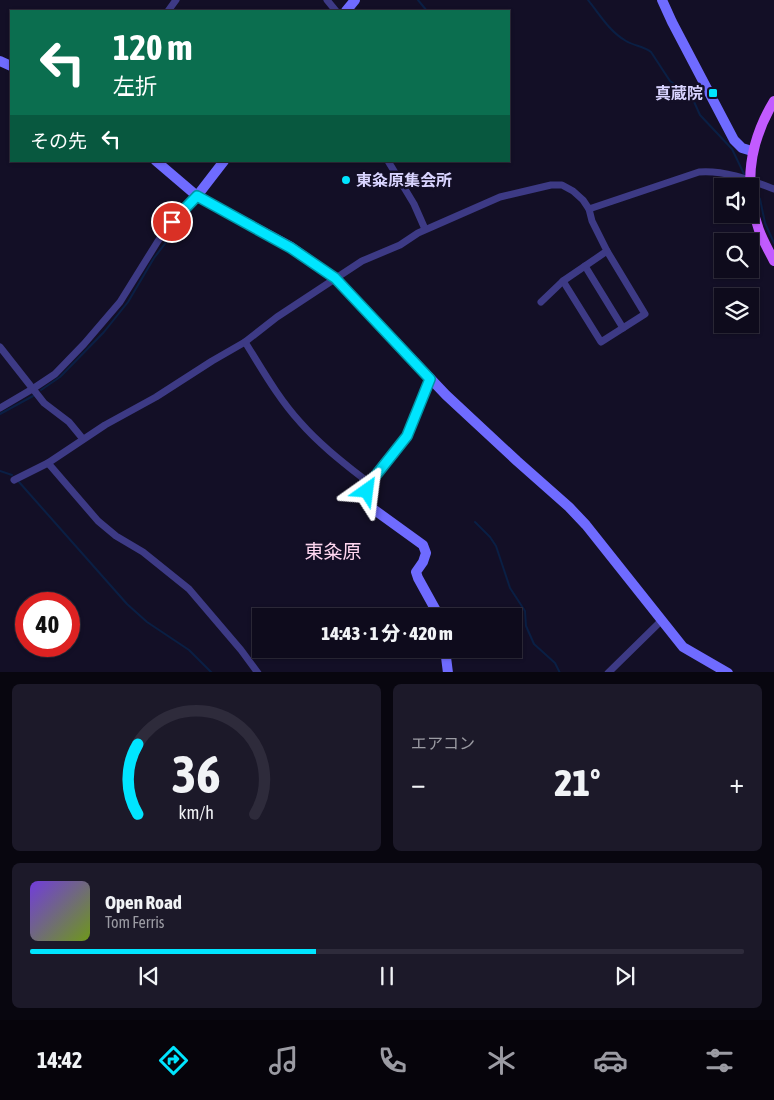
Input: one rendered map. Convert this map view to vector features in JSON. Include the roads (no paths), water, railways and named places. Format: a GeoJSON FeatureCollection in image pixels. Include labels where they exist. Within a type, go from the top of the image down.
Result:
{"type":"FeatureCollection","features":[{"type":"Feature","properties":{"kind":"main road"},"geometry":{"type":"LineString","coordinates":[[750,178],[752,151],[763,120],[774,101]]}},
{"type":"Feature","properties":{"kind":"main road"},"geometry":{"type":"LineString","coordinates":[[758,223],[774,261]]}},
{"type":"Feature","properties":{"kind":"street"},"geometry":{"type":"LineString","coordinates":[[327,0],[335,10]]}},
{"type":"Feature","properties":{"kind":"street"},"geometry":{"type":"LineString","coordinates":[[347,10],[355,0]]}},
{"type":"Feature","properties":{"kind":"street"},"geometry":{"type":"LineString","coordinates":[[662,0],[734,140],[742,148],[752,151]]}},
{"type":"Feature","properties":{"kind":"street"},"geometry":{"type":"LineString","coordinates":[[157,162],[197,196],[291,248],[335,278],[430,379],[569,507],[586,525],[683,647],[728,672]]}},
{"type":"Feature","properties":{"kind":"street"},"geometry":{"type":"LineString","coordinates":[[0,408],[54,374],[84,344],[120,302],[172,222],[197,196],[223,162]]}},
{"type":"Feature","properties":{"kind":"street"},"geometry":{"type":"LineString","coordinates":[[389,162],[414,204],[425,229]]}},
{"type":"Feature","properties":{"kind":"street"},"geometry":{"type":"LineString","coordinates":[[589,209],[698,172],[714,171],[742,178]]}},
{"type":"Feature","properties":{"kind":"street"},"geometry":{"type":"LineString","coordinates":[[759,183],[774,189]]}},
{"type":"Feature","properties":{"kind":"street"},"geometry":{"type":"LineString","coordinates":[[14,480],[48,463],[83,439],[245,342],[362,261],[400,245],[425,229],[500,197],[551,185],[562,185],[574,191],[589,209],[592,221],[607,250],[645,314],[601,342],[563,281]]}},
{"type":"Feature","properties":{"kind":"street"},"geometry":{"type":"LineString","coordinates":[[541,302],[563,281],[607,250]]}},
{"type":"Feature","properties":{"kind":"street"},"geometry":{"type":"LineString","coordinates":[[586,266],[622,328]]}},
{"type":"Feature","properties":{"kind":"street"},"geometry":{"type":"LineString","coordinates":[[245,342],[274,388],[300,422],[338,459],[369,484]]}},
{"type":"Feature","properties":{"kind":"street"},"geometry":{"type":"LineString","coordinates":[[0,347],[44,403],[69,422],[83,439]]}},
{"type":"Feature","properties":{"kind":"street"},"geometry":{"type":"LineString","coordinates":[[430,379],[407,436],[369,484],[367,491],[369,506],[423,545],[426,553],[423,562],[416,572],[435,608]]}},
{"type":"Feature","properties":{"kind":"street"},"geometry":{"type":"LineString","coordinates":[[48,463],[98,521],[116,536],[143,552],[189,589],[242,650],[258,672]]}},
{"type":"Feature","properties":{"kind":"street"},"geometry":{"type":"LineString","coordinates":[[608,672],[661,621]]}},
{"type":"Feature","properties":{"kind":"street"},"geometry":{"type":"LineString","coordinates":[[446,658],[448,672]]}},
{"type":"Feature","properties":{"kind":"waterway"},"geometry":{"type":"LineString","coordinates":[[418,0],[426,10]]}},
{"type":"Feature","properties":{"kind":"waterway"},"geometry":{"type":"LineString","coordinates":[[588,0],[615,33],[629,43],[651,52],[670,81],[691,95],[700,115],[732,149],[745,176]]}},
{"type":"Feature","properties":{"kind":"waterway"},"geometry":{"type":"LineString","coordinates":[[759,197],[765,223],[774,243]]}},
{"type":"Feature","properties":{"kind":"waterway"},"geometry":{"type":"LineString","coordinates":[[41,390],[60,377],[104,332],[128,302],[154,258],[184,219]]}},
{"type":"Feature","properties":{"kind":"waterway"},"geometry":{"type":"LineString","coordinates":[[0,414],[33,396]]}},
{"type":"Feature","properties":{"kind":"waterway"},"geometry":{"type":"LineString","coordinates":[[0,471],[12,475]]}},
{"type":"Feature","properties":{"kind":"waterway"},"geometry":{"type":"LineString","coordinates":[[19,482],[127,604],[147,622],[189,650],[211,672]]}},
{"type":"Feature","properties":{"kind":"waterway"},"geometry":{"type":"LineString","coordinates":[[475,522],[496,546],[510,588],[525,611],[526,626],[534,644],[555,663],[560,672]]}},
{"type":"Feature","properties":{"kind":"place","name":"真蔵院"},"geometry":{"type":"Point","coordinates":[713,93]}},
{"type":"Feature","properties":{"kind":"place","name":"東粂原集会所"},"geometry":{"type":"Point","coordinates":[346,180]}},
{"type":"Feature","properties":{"kind":"district","name":"東粂原"},"geometry":{"type":"Point","coordinates":[333,551]}}]}
